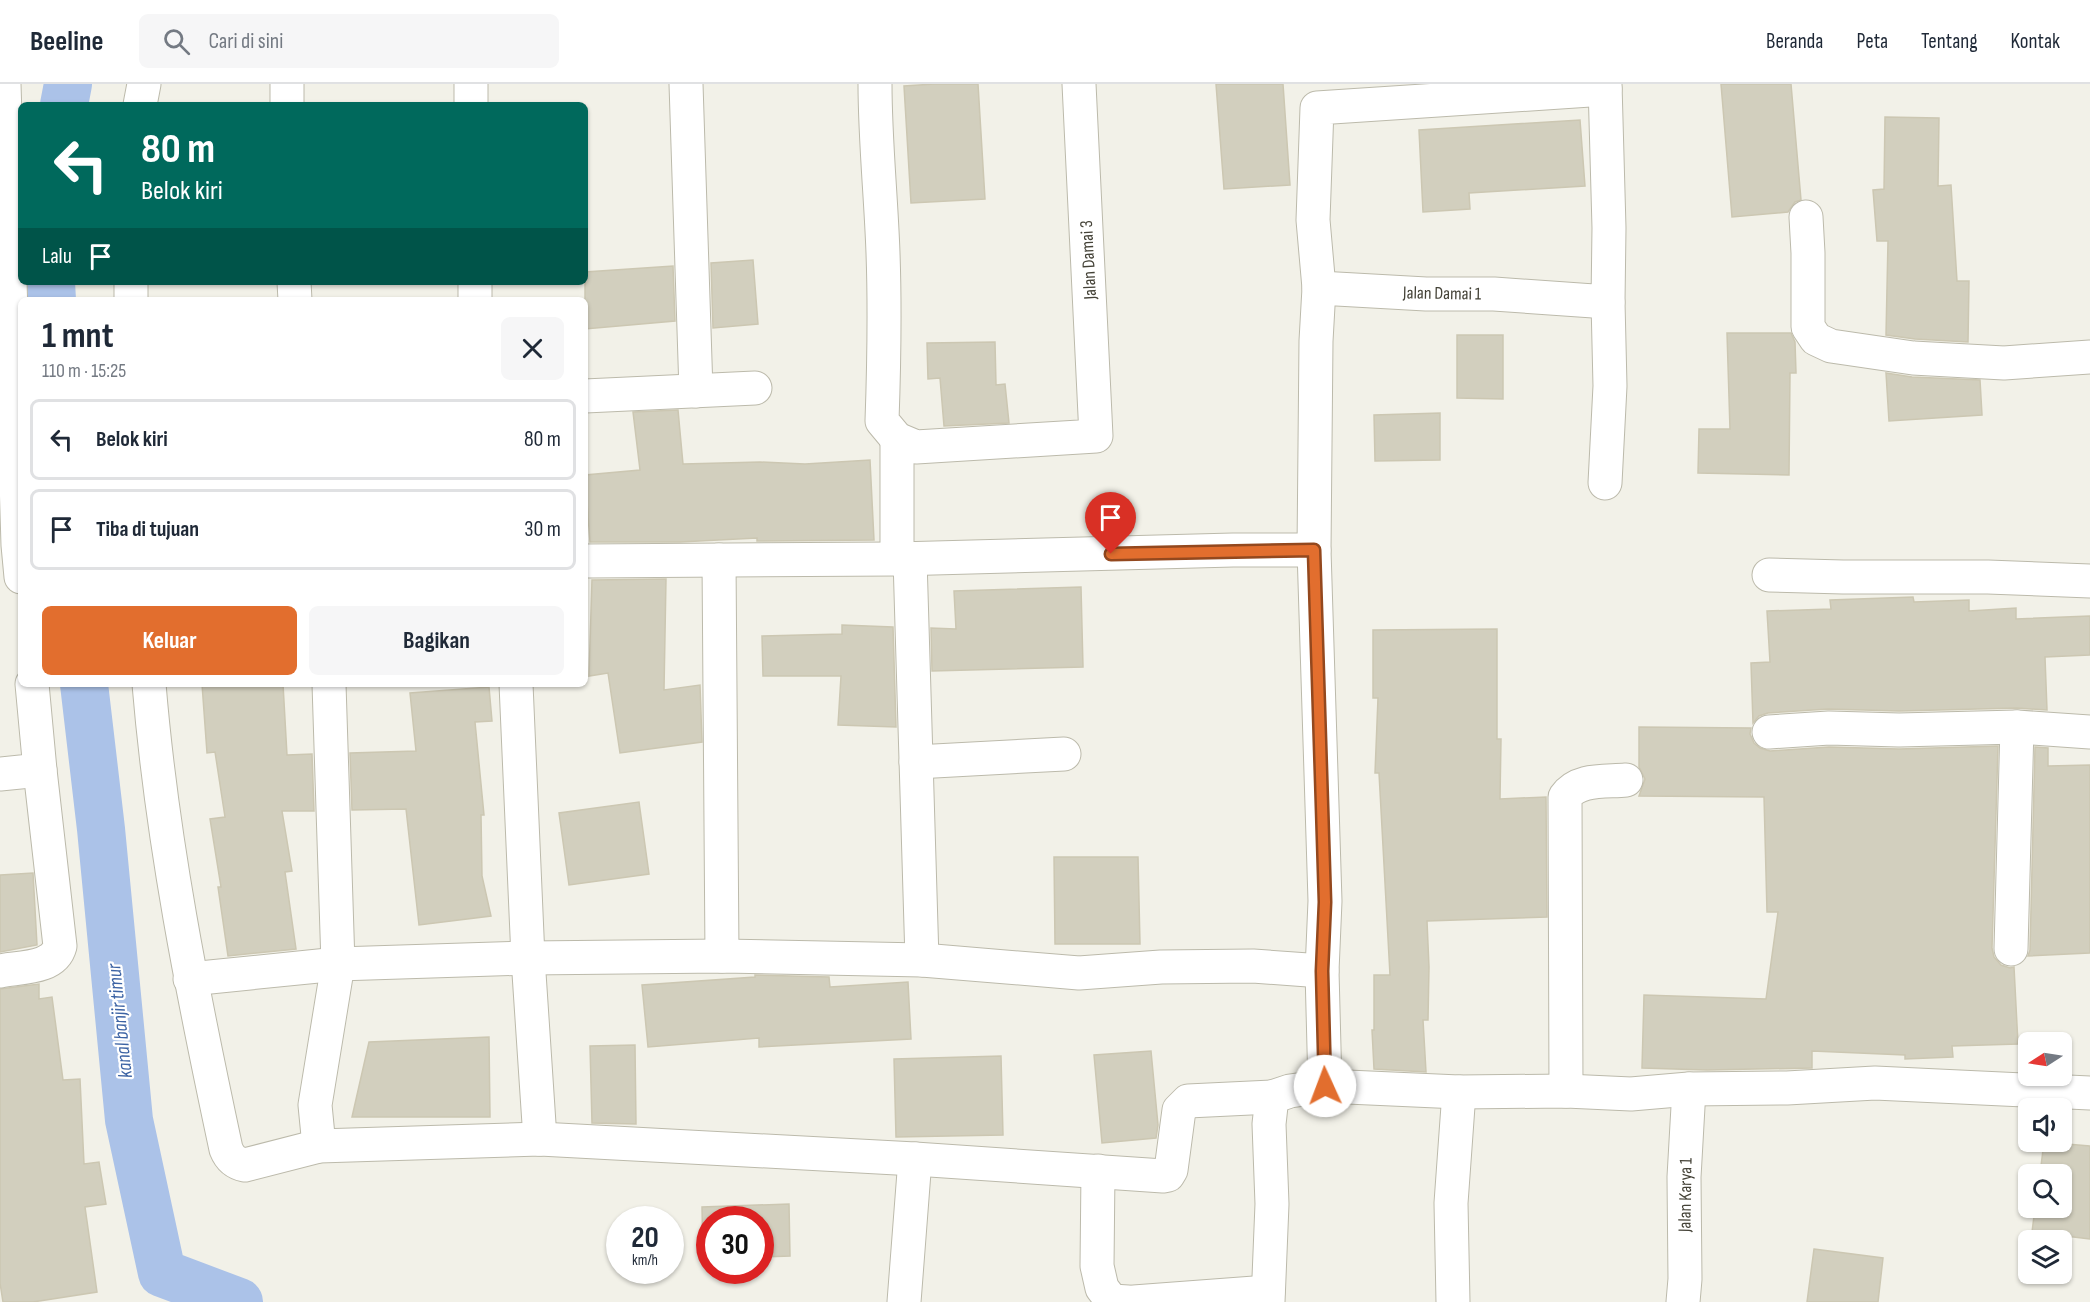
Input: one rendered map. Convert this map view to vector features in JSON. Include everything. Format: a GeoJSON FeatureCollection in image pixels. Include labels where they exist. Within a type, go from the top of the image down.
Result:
{"type":"FeatureCollection","features":[{"type":"Feature","properties":{"kind":"street"},"geometry":{"type":"LineString","coordinates":[[4,84],[9,546],[18,569]]}},
{"type":"Feature","properties":{"kind":"street"},"geometry":{"type":"LineString","coordinates":[[141,102],[144,84]]}},
{"type":"Feature","properties":{"kind":"street"},"geometry":{"type":"LineString","coordinates":[[286,84],[287,102]]}},
{"type":"Feature","properties":{"kind":"street"},"geometry":{"type":"LineString","coordinates":[[471,84],[471,102]]}},
{"type":"Feature","properties":{"kind":"street"},"geometry":{"type":"LineString","coordinates":[[686,84],[696,391]]}},
{"type":"Feature","properties":{"kind":"street"},"geometry":{"type":"LineString","coordinates":[[875,84],[875,126],[883,252],[882,421],[897,439],[916,762],[922,960]]}},
{"type":"Feature","properties":{"kind":"street","name":"Jalan Damai 3"},"geometry":{"type":"LineString","coordinates":[[897,439],[916,447],[1096,436],[1079,84]]}},
{"type":"Feature","properties":{"kind":"street"},"geometry":{"type":"LineString","coordinates":[[1325,1086],[1322,971],[1325,902],[1314,550],[1316,341],[1319,288],[1313,220],[1316,96],[1605,86],[1610,386],[1605,483]]}},
{"type":"Feature","properties":{"kind":"street"},"geometry":{"type":"LineString","coordinates":[[1806,217],[1808,327],[1816,339],[1831,346],[1925,358],[2004,363],[2090,357]]}},
{"type":"Feature","properties":{"kind":"street","name":"Jalan Damai 1"},"geometry":{"type":"LineString","coordinates":[[1319,288],[1426,294],[1494,294],[1608,302]]}},
{"type":"Feature","properties":{"kind":"street"},"geometry":{"type":"LineString","coordinates":[[588,396],[754,388]]}},
{"type":"Feature","properties":{"kind":"street"},"geometry":{"type":"LineString","coordinates":[[588,561],[903,559],[1314,550]]}},
{"type":"Feature","properties":{"kind":"street"},"geometry":{"type":"LineString","coordinates":[[719,560],[722,956]]}},
{"type":"Feature","properties":{"kind":"street"},"geometry":{"type":"LineString","coordinates":[[1769,575],[1988,576],[2090,581]]}},
{"type":"Feature","properties":{"kind":"street"},"geometry":{"type":"LineString","coordinates":[[0,971],[48,962],[56,956],[60,946],[32,687]]}},
{"type":"Feature","properties":{"kind":"street"},"geometry":{"type":"LineString","coordinates":[[149,687],[165,831],[190,979],[230,1157],[239,1164],[245,1165],[319,1146],[540,1139],[1168,1175],[1172,1170],[1179,1110],[1188,1101],[1272,1097],[1290,1091],[1325,1086],[1459,1092],[1566,1091],[1631,1094],[1689,1089],[1787,1088],[1875,1083],[2090,1093]]}},
{"type":"Feature","properties":{"kind":"street"},"geometry":{"type":"LineString","coordinates":[[319,1146],[315,1105],[338,964],[329,687]]}},
{"type":"Feature","properties":{"kind":"street"},"geometry":{"type":"LineString","coordinates":[[516,687],[528,958],[540,1139]]}},
{"type":"Feature","properties":{"kind":"street"},"geometry":{"type":"LineString","coordinates":[[2011,949],[2017,727]]}},
{"type":"Feature","properties":{"kind":"street"},"geometry":{"type":"LineString","coordinates":[[1769,732],[1829,728],[1899,730],[2017,727],[2090,732]]}},
{"type":"Feature","properties":{"kind":"street"},"geometry":{"type":"LineString","coordinates":[[916,762],[1064,754]]}},
{"type":"Feature","properties":{"kind":"street"},"geometry":{"type":"LineString","coordinates":[[0,774],[40,770]]}},
{"type":"Feature","properties":{"kind":"street"},"geometry":{"type":"LineString","coordinates":[[1566,1091],[1565,796],[1570,789],[1580,784],[1626,780]]}},
{"type":"Feature","properties":{"kind":"street"},"geometry":{"type":"LineString","coordinates":[[190,979],[338,964],[528,958],[722,956],[922,960],[1079,973],[1161,967],[1253,966],[1322,971]]}},
{"type":"Feature","properties":{"kind":"street","name":"Jalan Karya 1"},"geometry":{"type":"LineString","coordinates":[[1683,1302],[1685,1279],[1684,1177],[1689,1089]]}},
{"type":"Feature","properties":{"kind":"street"},"geometry":{"type":"LineString","coordinates":[[1453,1302],[1451,1203],[1459,1092]]}},
{"type":"Feature","properties":{"kind":"street"},"geometry":{"type":"LineString","coordinates":[[1134,1302],[1268,1297],[1272,1204],[1269,1124],[1272,1097]]}},
{"type":"Feature","properties":{"kind":"street"},"geometry":{"type":"LineString","coordinates":[[904,1302],[915,1159]]}},
{"type":"Feature","properties":{"kind":"street"},"geometry":{"type":"LineString","coordinates":[[1098,1172],[1097,1266],[1102,1288],[1112,1301],[1128,1302]]}},
{"type":"Feature","properties":{"kind":"building"},"geometry":{"type":"Polygon","coordinates":[[[978,84],[985,199],[911,203],[904,86],[978,84]]]}},
{"type":"Feature","properties":{"kind":"building"},"geometry":{"type":"Polygon","coordinates":[[[1216,84],[1283,84],[1290,185],[1224,189],[1216,84]]]}},
{"type":"Feature","properties":{"kind":"building"},"geometry":{"type":"Polygon","coordinates":[[[1721,84],[1791,84],[1801,200],[1795,202],[1788,212],[1732,217],[1721,84]]]}},
{"type":"Feature","properties":{"kind":"building"},"geometry":{"type":"Polygon","coordinates":[[[1885,117],[1939,118],[1938,186],[1951,185],[1957,281],[1969,281],[1968,342],[1886,335],[1888,241],[1877,241],[1873,190],[1884,189],[1885,117]]]}},
{"type":"Feature","properties":{"kind":"building"},"geometry":{"type":"Polygon","coordinates":[[[1580,120],[1585,186],[1469,193],[1470,209],[1423,212],[1419,130],[1580,120]]]}},
{"type":"Feature","properties":{"kind":"building"},"geometry":{"type":"Polygon","coordinates":[[[753,260],[758,324],[713,328],[711,263],[753,260]]]}},
{"type":"Feature","properties":{"kind":"building"},"geometry":{"type":"Polygon","coordinates":[[[673,266],[675,321],[588,329],[588,297],[585,297],[585,285],[588,285],[588,272],[673,266]]]}},
{"type":"Feature","properties":{"kind":"building"},"geometry":{"type":"Polygon","coordinates":[[[1727,333],[1791,333],[1795,342],[1796,373],[1790,373],[1789,475],[1698,473],[1699,429],[1730,429],[1727,333]]]}},
{"type":"Feature","properties":{"kind":"building"},"geometry":{"type":"Polygon","coordinates":[[[1457,335],[1503,335],[1503,399],[1457,398],[1457,335]]]}},
{"type":"Feature","properties":{"kind":"building"},"geometry":{"type":"Polygon","coordinates":[[[995,342],[996,385],[1005,384],[1009,423],[944,426],[940,378],[928,379],[927,343],[995,342]]]}},
{"type":"Feature","properties":{"kind":"building"},"geometry":{"type":"Polygon","coordinates":[[[1886,373],[1912,377],[1980,380],[1982,415],[1889,421],[1886,373]]]}},
{"type":"Feature","properties":{"kind":"building"},"geometry":{"type":"Polygon","coordinates":[[[678,410],[683,464],[760,462],[805,464],[870,460],[874,540],[757,541],[757,538],[680,542],[590,542],[588,475],[640,470],[633,412],[678,410]]]}},
{"type":"Feature","properties":{"kind":"building"},"geometry":{"type":"Polygon","coordinates":[[[1440,413],[1440,460],[1375,461],[1374,415],[1440,413]]]}},
{"type":"Feature","properties":{"kind":"building"},"geometry":{"type":"Polygon","coordinates":[[[666,579],[664,690],[700,685],[702,742],[620,753],[608,673],[589,676],[592,580],[666,579]]]}},
{"type":"Feature","properties":{"kind":"building"},"geometry":{"type":"Polygon","coordinates":[[[1081,587],[1083,667],[932,671],[931,628],[956,629],[954,591],[1081,587]]]}},
{"type":"Feature","properties":{"kind":"building"},"geometry":{"type":"Polygon","coordinates":[[[1913,597],[1914,602],[1969,600],[1969,611],[2016,608],[2016,619],[2090,616],[2090,655],[2045,657],[2047,710],[2017,708],[1899,711],[1828,709],[1768,713],[1759,716],[1753,723],[1751,663],[1770,662],[1767,611],[1831,609],[1830,600],[1913,597]]]}},
{"type":"Feature","properties":{"kind":"building"},"geometry":{"type":"Polygon","coordinates":[[[842,625],[893,627],[896,727],[838,725],[841,676],[763,676],[762,636],[842,634],[842,625]]]}},
{"type":"Feature","properties":{"kind":"building"},"geometry":{"type":"Polygon","coordinates":[[[1497,629],[1497,739],[1501,739],[1500,799],[1546,797],[1547,917],[1427,921],[1428,1020],[1423,1020],[1426,1072],[1374,1069],[1372,1030],[1374,1030],[1374,975],[1390,975],[1379,773],[1375,773],[1378,698],[1373,698],[1373,630],[1497,629]]]}},
{"type":"Feature","properties":{"kind":"building"},"geometry":{"type":"Polygon","coordinates":[[[202,687],[283,687],[287,755],[312,754],[314,811],[282,811],[292,871],[285,872],[296,949],[228,956],[218,887],[221,887],[210,819],[225,817],[215,752],[207,753],[202,687]]]}},
{"type":"Feature","properties":{"kind":"building"},"geometry":{"type":"Polygon","coordinates":[[[489,687],[492,721],[475,722],[484,815],[481,815],[482,876],[491,916],[419,925],[406,809],[352,810],[350,753],[416,751],[410,693],[489,687]]]}},
{"type":"Feature","properties":{"kind":"building"},"geometry":{"type":"Polygon","coordinates":[[[1639,727],[1751,728],[1750,734],[1754,743],[1770,751],[1829,747],[1899,749],[1998,746],[1992,948],[1994,957],[2001,965],[2014,967],[2018,1044],[1952,1046],[1953,1057],[1905,1059],[1905,1055],[1812,1051],[1812,1068],[1707,1070],[1642,1068],[1644,995],[1766,999],[1778,912],[1767,912],[1764,797],[1639,796],[1645,779],[1639,767],[1639,727]]]}},
{"type":"Feature","properties":{"kind":"building"},"geometry":{"type":"Polygon","coordinates":[[[2035,747],[2048,748],[2048,766],[2090,765],[2090,953],[2028,956],[2035,747]]]}},
{"type":"Feature","properties":{"kind":"building"},"geometry":{"type":"Polygon","coordinates":[[[639,802],[649,874],[569,885],[559,813],[639,802]]]}},
{"type":"Feature","properties":{"kind":"building"},"geometry":{"type":"Polygon","coordinates":[[[1054,857],[1138,857],[1140,944],[1055,944],[1054,857]]]}},
{"type":"Feature","properties":{"kind":"building"},"geometry":{"type":"Polygon","coordinates":[[[33,873],[37,945],[0,952],[0,875],[33,873]]]}},
{"type":"Feature","properties":{"kind":"building"},"geometry":{"type":"Polygon","coordinates":[[[755,975],[829,977],[830,987],[908,982],[911,1039],[759,1047],[759,1038],[648,1047],[642,985],[755,977],[755,975]]]}},
{"type":"Feature","properties":{"kind":"building"},"geometry":{"type":"Polygon","coordinates":[[[39,984],[39,999],[52,997],[63,1080],[80,1079],[84,1164],[99,1162],[106,1204],[85,1207],[97,1292],[33,1302],[3,1302],[0,1283],[0,989],[39,984]]]}},
{"type":"Feature","properties":{"kind":"building"},"geometry":{"type":"Polygon","coordinates":[[[489,1037],[490,1117],[352,1117],[369,1042],[489,1037]]]}},
{"type":"Feature","properties":{"kind":"building"},"geometry":{"type":"Polygon","coordinates":[[[635,1045],[636,1124],[592,1123],[590,1046],[635,1045]]]}},
{"type":"Feature","properties":{"kind":"building"},"geometry":{"type":"Polygon","coordinates":[[[1151,1051],[1158,1125],[1156,1138],[1102,1143],[1094,1055],[1151,1051]]]}},
{"type":"Feature","properties":{"kind":"building"},"geometry":{"type":"Polygon","coordinates":[[[1001,1056],[1003,1135],[896,1137],[894,1059],[1001,1056]]]}},
{"type":"Feature","properties":{"kind":"building"},"geometry":{"type":"Polygon","coordinates":[[[2072,1144],[2090,1146],[2090,1239],[2072,1237],[2072,1230],[2032,1230],[2034,1218],[2072,1218],[2072,1164],[2041,1164],[2043,1152],[2072,1152],[2072,1144]]]}},
{"type":"Feature","properties":{"kind":"building"},"geometry":{"type":"Polygon","coordinates":[[[789,1204],[790,1256],[774,1257],[774,1206],[731,1206],[789,1204]]]}},
{"type":"Feature","properties":{"kind":"building"},"geometry":{"type":"Polygon","coordinates":[[[1814,1249],[1883,1258],[1878,1302],[1807,1302],[1814,1249]]]}},
{"type":"Feature","properties":{"kind":"waterway","name":"kanal banjir timur"},"geometry":{"type":"LineString","coordinates":[[65,102],[68,84]]}},
{"type":"Feature","properties":{"kind":"waterway","name":"kanal banjir timur"},"geometry":{"type":"LineString","coordinates":[[51,285],[52,297]]}},
{"type":"Feature","properties":{"kind":"waterway","name":"kanal banjir timur"},"geometry":{"type":"LineString","coordinates":[[84,687],[101,829],[129,1120],[162,1273],[239,1302]]}},
{"type":"Feature","properties":{"kind":"route"},"geometry":{"type":"LineString","coordinates":[[1111,554],[1314,550],[1323,800],[1325,902],[1322,971],[1325,1086]]}}]}
